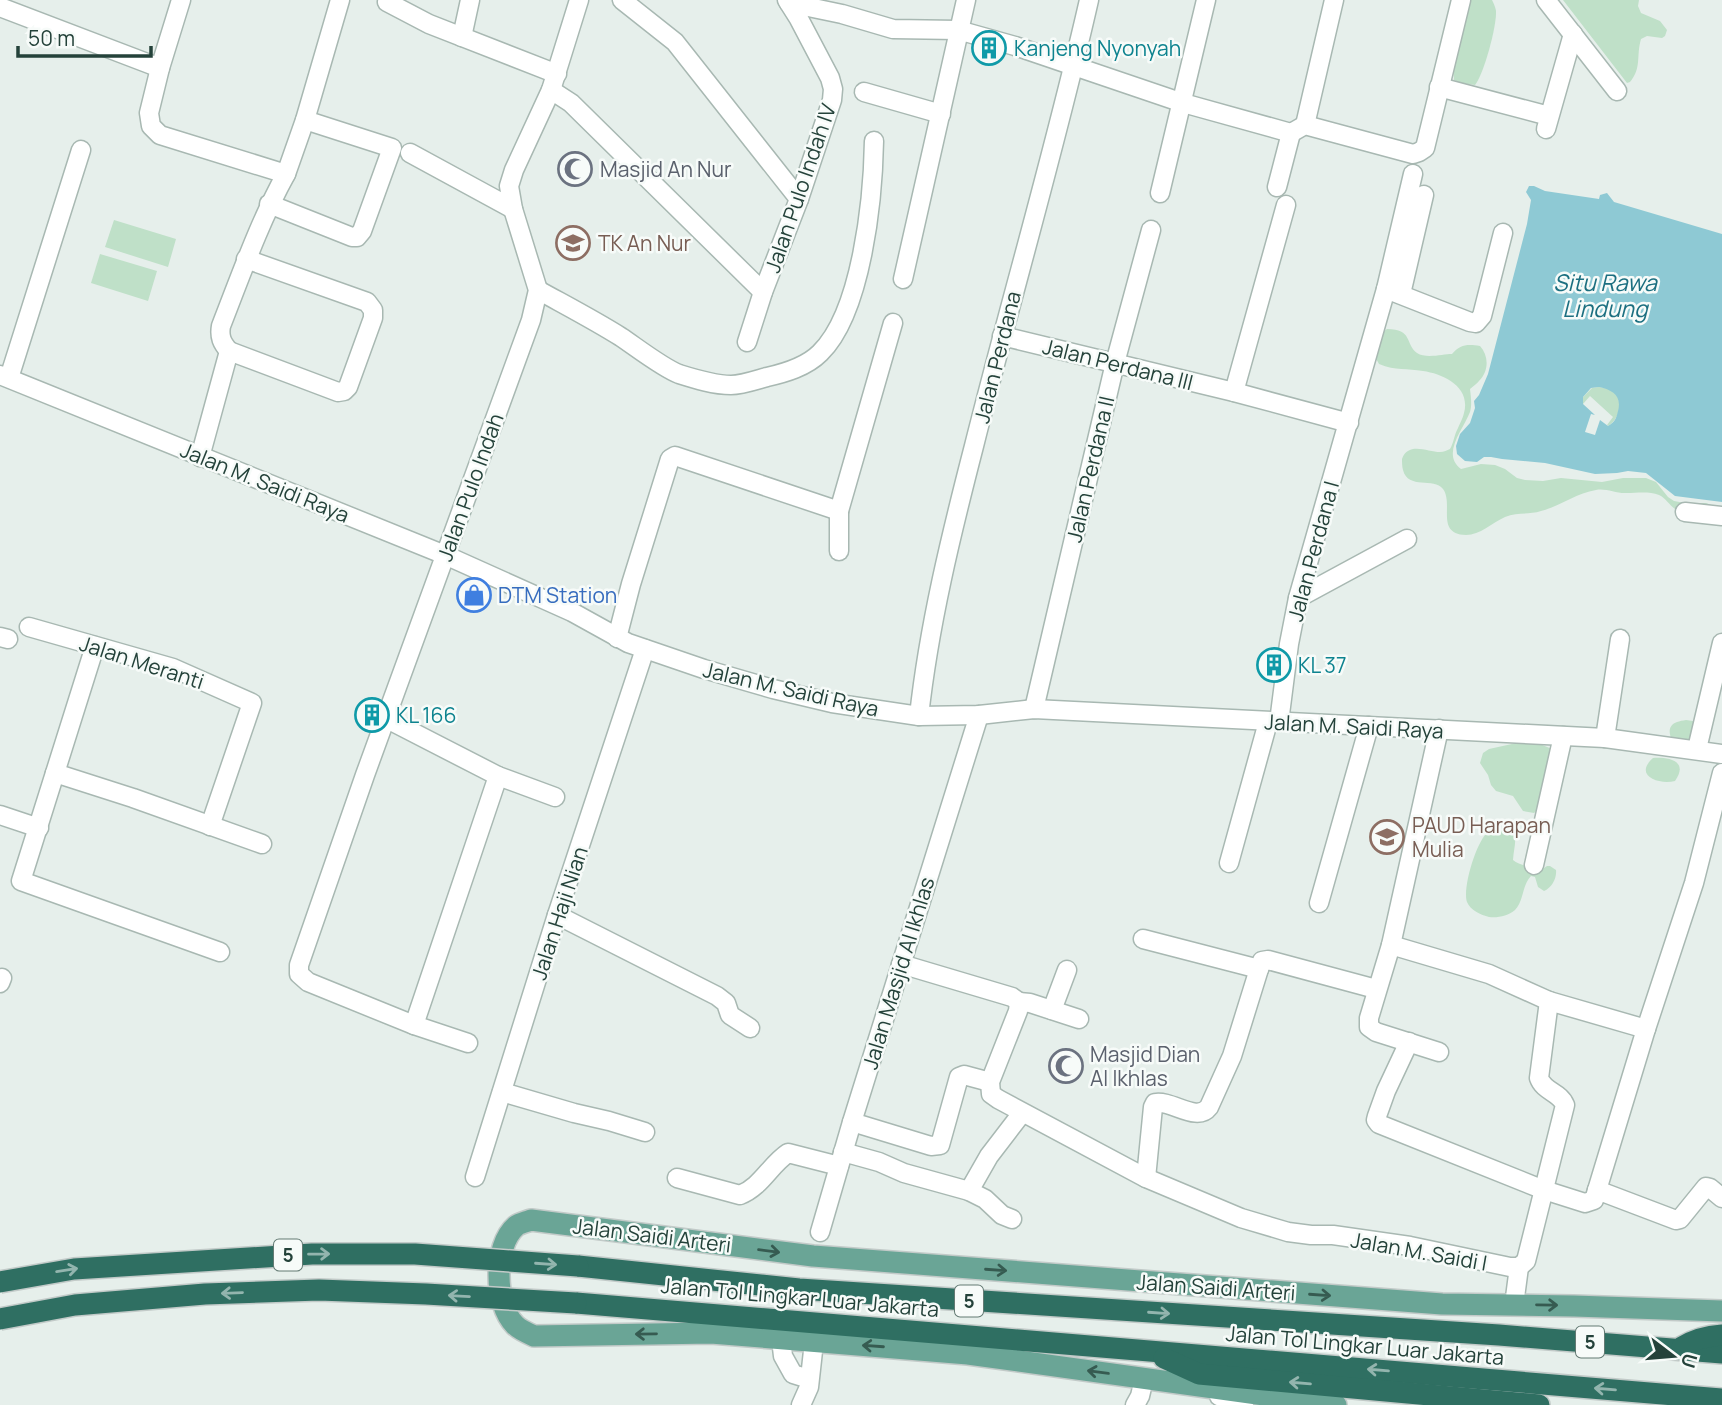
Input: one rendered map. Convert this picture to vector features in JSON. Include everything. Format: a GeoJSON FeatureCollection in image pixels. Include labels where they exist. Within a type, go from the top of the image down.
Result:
{"type":"FeatureCollection","features":[{"type":"Feature","properties":{"kind":"highway","name":"Jalan Tol Lingkar Luar Jakarta"},"geometry":{"type":"LineString","coordinates":[[0,1282],[74,1269],[312,1254],[415,1254],[578,1266],[799,1289],[1722,1353]]}},
{"type":"Feature","properties":{"kind":"highway","name":"Jalan Tol Lingkar Luar Jakarta"},"geometry":{"type":"LineString","coordinates":[[0,1319],[75,1305],[205,1294],[306,1290],[426,1294],[576,1303],[1722,1399]]}},
{"type":"Feature","properties":{"kind":"highway"},"geometry":{"type":"LineString","coordinates":[[1681,1349],[1694,1340],[1722,1335]]}},
{"type":"Feature","properties":{"kind":"highway"},"geometry":{"type":"LineString","coordinates":[[1149,1351],[1199,1374],[1538,1405]]}},
{"type":"Feature","properties":{"kind":"main road","name":"Jalan Saidi Arteri"},"geometry":{"type":"LineString","coordinates":[[1336,1405],[968,1354],[711,1334],[534,1336],[515,1325],[503,1305],[499,1265],[508,1237],[517,1225],[531,1220],[813,1256],[1442,1304],[1722,1311]]}},
{"type":"Feature","properties":{"kind":"street"},"geometry":{"type":"LineString","coordinates":[[181,0],[149,113],[151,126],[160,135],[286,174]]}},
{"type":"Feature","properties":{"kind":"street"},"geometry":{"type":"LineString","coordinates":[[462,37],[470,0]]}},
{"type":"Feature","properties":{"kind":"street"},"geometry":{"type":"LineString","coordinates":[[579,0],[554,82],[511,178],[509,186],[513,209],[538,290],[618,335],[676,373],[732,385],[780,374],[800,366],[818,355],[831,340],[845,316],[857,277],[873,184],[874,141]]}},
{"type":"Feature","properties":{"kind":"street"},"geometry":{"type":"LineString","coordinates":[[622,0],[676,42],[799,199]]}},
{"type":"Feature","properties":{"kind":"street"},"geometry":{"type":"LineString","coordinates":[[903,279],[966,0]]}},
{"type":"Feature","properties":{"kind":"street","name":"Jalan Perdana"},"geometry":{"type":"LineString","coordinates":[[919,716],[949,543],[1089,0]]}},
{"type":"Feature","properties":{"kind":"street"},"geometry":{"type":"LineString","coordinates":[[1160,193],[1206,0]]}},
{"type":"Feature","properties":{"kind":"street"},"geometry":{"type":"LineString","coordinates":[[1277,187],[1298,129],[1334,0]]}},
{"type":"Feature","properties":{"kind":"street"},"geometry":{"type":"LineString","coordinates":[[788,1],[844,7],[893,29],[958,30],[1015,46],[1183,103],[1413,154],[1425,148],[1461,0]]}},
{"type":"Feature","properties":{"kind":"street"},"geometry":{"type":"LineString","coordinates":[[1545,0],[1617,91]]}},
{"type":"Feature","properties":{"kind":"street","name":"Jalan Pulo Indah IV"},"geometry":{"type":"LineString","coordinates":[[747,342],[832,100],[830,78],[788,1]]}},
{"type":"Feature","properties":{"kind":"street"},"geometry":{"type":"LineString","coordinates":[[387,2],[554,82],[570,103],[763,292]]}},
{"type":"Feature","properties":{"kind":"street"},"geometry":{"type":"LineString","coordinates":[[0,7],[160,68]]}},
{"type":"Feature","properties":{"kind":"street"},"geometry":{"type":"LineString","coordinates":[[246,259],[367,302],[373,310],[373,318],[348,387],[344,391],[338,392],[229,351],[222,344],[220,334],[246,259],[269,204],[286,174],[339,7]]}},
{"type":"Feature","properties":{"kind":"street"},"geometry":{"type":"LineString","coordinates":[[1439,87],[1548,123],[1573,34]]}},
{"type":"Feature","properties":{"kind":"street"},"geometry":{"type":"LineString","coordinates":[[864,92],[941,114]]}},
{"type":"Feature","properties":{"kind":"street"},"geometry":{"type":"LineString","coordinates":[[305,120],[401,151],[513,209]]}},
{"type":"Feature","properties":{"kind":"street"},"geometry":{"type":"LineString","coordinates":[[4,377],[81,150]]}},
{"type":"Feature","properties":{"kind":"street"},"geometry":{"type":"LineString","coordinates":[[269,204],[358,237],[401,151]]}},
{"type":"Feature","properties":{"kind":"street"},"geometry":{"type":"LineString","coordinates":[[1393,292],[1413,174]]}},
{"type":"Feature","properties":{"kind":"street"},"geometry":{"type":"LineString","coordinates":[[1393,292],[1424,195]]}},
{"type":"Feature","properties":{"kind":"street"},"geometry":{"type":"LineString","coordinates":[[1234,392],[1286,205]]}},
{"type":"Feature","properties":{"kind":"street","name":"Jalan Perdana II"},"geometry":{"type":"LineString","coordinates":[[1034,709],[1115,363],[1151,230]]}},
{"type":"Feature","properties":{"kind":"street"},"geometry":{"type":"LineString","coordinates":[[1393,292],[1476,323],[1482,316],[1503,233]]}},
{"type":"Feature","properties":{"kind":"street","name":"Jalan Pulo Indah"},"geometry":{"type":"LineString","coordinates":[[414,1025],[308,982],[299,974],[299,965],[365,775],[531,320],[538,290]]}},
{"type":"Feature","properties":{"kind":"street","name":"Jalan Perdana I"},"geometry":{"type":"LineString","coordinates":[[1229,863],[1273,722],[1298,598],[1349,423],[1393,292]]}},
{"type":"Feature","properties":{"kind":"street"},"geometry":{"type":"LineString","coordinates":[[839,551],[839,511],[893,323]]}},
{"type":"Feature","properties":{"kind":"street","name":"Jalan Perdana III"},"geometry":{"type":"LineString","coordinates":[[1002,336],[1234,392],[1349,423]]}},
{"type":"Feature","properties":{"kind":"street"},"geometry":{"type":"LineString","coordinates":[[200,457],[229,351]]}},
{"type":"Feature","properties":{"kind":"street","name":"Jalan M. Saidi Raya"},"geometry":{"type":"LineString","coordinates":[[4,377],[445,555],[572,612],[617,638],[704,669],[832,703],[919,716],[979,715],[1034,709],[1605,738],[1722,754]]}},
{"type":"Feature","properties":{"kind":"street"},"geometry":{"type":"LineString","coordinates":[[617,638],[650,522],[672,457],[839,511]]}},
{"type":"Feature","properties":{"kind":"street"},"geometry":{"type":"LineString","coordinates":[[1685,512],[1722,516]]}},
{"type":"Feature","properties":{"kind":"street"},"geometry":{"type":"LineString","coordinates":[[1298,598],[1407,539]]}},
{"type":"Feature","properties":{"kind":"street","name":"Jalan Meranti"},"geometry":{"type":"LineString","coordinates":[[29,627],[173,668],[253,703],[210,826]]}},
{"type":"Feature","properties":{"kind":"street"},"geometry":{"type":"LineString","coordinates":[[1605,738],[1620,639]]}},
{"type":"Feature","properties":{"kind":"street"},"geometry":{"type":"LineString","coordinates":[[1697,750],[1722,643]]}},
{"type":"Feature","properties":{"kind":"street"},"geometry":{"type":"LineString","coordinates":[[95,646],[21,881],[220,952]]}},
{"type":"Feature","properties":{"kind":"street","name":"Jalan Haji Nian"},"geometry":{"type":"LineString","coordinates":[[475,1177],[557,915],[645,649]]}},
{"type":"Feature","properties":{"kind":"street","name":"Jalan Masjid Al Ikhlas"},"geometry":{"type":"LineString","coordinates":[[820,1232],[979,715]]}},
{"type":"Feature","properties":{"kind":"street"},"geometry":{"type":"LineString","coordinates":[[387,719],[498,776],[555,797]]}},
{"type":"Feature","properties":{"kind":"street"},"geometry":{"type":"LineString","coordinates":[[1319,903],[1369,726]]}},
{"type":"Feature","properties":{"kind":"street"},"geometry":{"type":"LineString","coordinates":[[1438,729],[1391,945],[1369,1018],[1369,1027],[1376,1032],[1438,1052]]}},
{"type":"Feature","properties":{"kind":"street"},"geometry":{"type":"LineString","coordinates":[[1534,864],[1563,736]]}},
{"type":"Feature","properties":{"kind":"street"},"geometry":{"type":"LineString","coordinates":[[55,773],[262,844]]}},
{"type":"Feature","properties":{"kind":"street"},"geometry":{"type":"LineString","coordinates":[[1409,1042],[1386,1091],[1376,1120],[1379,1124],[1544,1189],[1585,1203],[1594,1200],[1694,883],[1722,773]]}},
{"type":"Feature","properties":{"kind":"street"},"geometry":{"type":"LineString","coordinates":[[468,1043],[414,1025],[498,776]]}},
{"type":"Feature","properties":{"kind":"street"},"geometry":{"type":"LineString","coordinates":[[0,815],[39,828]]}},
{"type":"Feature","properties":{"kind":"street"},"geometry":{"type":"LineString","coordinates":[[557,915],[717,996],[726,1003],[730,1015],[750,1028]]}},
{"type":"Feature","properties":{"kind":"street"},"geometry":{"type":"LineString","coordinates":[[1143,939],[1259,969]]}},
{"type":"Feature","properties":{"kind":"street"},"geometry":{"type":"LineString","coordinates":[[1391,945],[1489,974],[1549,1001],[1646,1029]]}},
{"type":"Feature","properties":{"kind":"street"},"geometry":{"type":"LineString","coordinates":[[1146,1178],[1155,1103],[1162,1102],[1200,1114],[1209,1107],[1231,1056],[1262,961],[1268,960],[1376,989]]}},
{"type":"Feature","properties":{"kind":"street"},"geometry":{"type":"LineString","coordinates":[[901,964],[1079,1019]]}},
{"type":"Feature","properties":{"kind":"street"},"geometry":{"type":"LineString","coordinates":[[1052,1010],[1067,970]]}},
{"type":"Feature","properties":{"kind":"street"},"geometry":{"type":"LineString","coordinates":[[1514,1305],[1519,1267],[1526,1261],[1565,1105],[1563,1100],[1542,1086],[1539,1078],[1549,1001]]}},
{"type":"Feature","properties":{"kind":"street"},"geometry":{"type":"LineString","coordinates":[[852,1122],[931,1146],[940,1145],[959,1077],[964,1075],[990,1082],[1018,1011],[1019,1002]]}},
{"type":"Feature","properties":{"kind":"street","name":"Jalan M. Saidi I"},"geometry":{"type":"LineString","coordinates":[[990,1082],[991,1094],[998,1099],[1146,1178],[1241,1219],[1288,1232],[1410,1246],[1519,1267]]}},
{"type":"Feature","properties":{"kind":"street"},"geometry":{"type":"LineString","coordinates":[[502,1092],[645,1132]]}},
{"type":"Feature","properties":{"kind":"street"},"geometry":{"type":"LineString","coordinates":[[969,1191],[989,1156],[1022,1112]]}},
{"type":"Feature","properties":{"kind":"street"},"geometry":{"type":"LineString","coordinates":[[677,1178],[740,1195],[761,1181],[788,1153],[880,1162],[904,1173],[969,1191],[985,1199],[1002,1216],[1012,1219]]}},
{"type":"Feature","properties":{"kind":"street"},"geometry":{"type":"LineString","coordinates":[[1597,1191],[1678,1220],[1706,1187],[1722,1198]]}},
{"type":"Feature","properties":{"kind":"street"},"geometry":{"type":"LineString","coordinates":[[781,1339],[783,1356],[793,1374],[809,1379]]}},
{"type":"Feature","properties":{"kind":"street"},"geometry":{"type":"LineString","coordinates":[[801,1405],[809,1387],[814,1342]]}},
{"type":"Feature","properties":{"kind":"street"},"geometry":{"type":"LineString","coordinates":[[1135,1405],[1144,1379]]}},
{"type":"Feature","properties":{"kind":"street"},"geometry":{"type":"LineString","coordinates":[[1217,1389],[1219,1396],[1244,1405]]}},
{"type":"Feature","properties":{"kind":"green space"},"geometry":{"type":"Polygon","coordinates":[[[1470,0],[1492,0],[1496,11],[1489,49],[1475,85],[1454,80],[1453,66],[1470,0]]]}},
{"type":"Feature","properties":{"kind":"green space"},"geometry":{"type":"Polygon","coordinates":[[[1563,0],[1639,0],[1641,13],[1660,21],[1667,30],[1662,38],[1647,36],[1641,39],[1636,72],[1627,83],[1563,0]]]}},
{"type":"Feature","properties":{"kind":"green space"},"geometry":{"type":"Polygon","coordinates":[[[114,220],[176,239],[168,267],[105,247],[114,220]]]}},
{"type":"Feature","properties":{"kind":"green space"},"geometry":{"type":"Polygon","coordinates":[[[100,254],[157,271],[148,301],[91,283],[100,254]]]}},
{"type":"Feature","properties":{"kind":"green space"},"geometry":{"type":"Polygon","coordinates":[[[1387,329],[1405,334],[1413,349],[1421,355],[1452,354],[1458,348],[1468,345],[1480,346],[1483,350],[1486,368],[1482,377],[1470,389],[1470,412],[1453,449],[1455,463],[1461,469],[1481,464],[1495,465],[1517,478],[1543,481],[1561,478],[1602,482],[1646,478],[1656,482],[1674,501],[1706,503],[1717,507],[1689,516],[1659,495],[1600,490],[1582,494],[1541,511],[1505,517],[1476,533],[1466,535],[1451,530],[1443,489],[1434,484],[1410,480],[1403,470],[1402,459],[1413,449],[1440,452],[1450,449],[1464,415],[1464,396],[1454,383],[1439,375],[1379,364],[1374,355],[1381,333],[1387,329]]]}},
{"type":"Feature","properties":{"kind":"green space"},"geometry":{"type":"Polygon","coordinates":[[[1599,387],[1618,395],[1618,412],[1615,420],[1608,426],[1613,417],[1590,396],[1583,404],[1583,397],[1592,388],[1599,387]]]}},
{"type":"Feature","properties":{"kind":"green space"},"geometry":{"type":"Polygon","coordinates":[[[1686,720],[1695,724],[1693,741],[1672,741],[1670,728],[1677,722],[1686,720]]]}},
{"type":"Feature","properties":{"kind":"green space"},"geometry":{"type":"Polygon","coordinates":[[[1521,742],[1535,742],[1552,749],[1540,808],[1534,813],[1523,811],[1513,796],[1496,791],[1480,763],[1483,753],[1489,749],[1521,742]]]}},
{"type":"Feature","properties":{"kind":"green space"},"geometry":{"type":"Polygon","coordinates":[[[1653,758],[1665,758],[1678,765],[1680,769],[1675,781],[1662,782],[1650,778],[1646,770],[1653,758]]]}},
{"type":"Feature","properties":{"kind":"green space"},"geometry":{"type":"Polygon","coordinates":[[[1499,827],[1514,835],[1513,860],[1538,872],[1550,866],[1556,873],[1552,885],[1544,891],[1538,887],[1535,877],[1531,876],[1515,910],[1503,916],[1489,917],[1476,912],[1468,905],[1467,886],[1472,864],[1484,836],[1499,827]]]}},
{"type":"Feature","properties":{"kind":"water","name":"Situ Rawa Lindung"},"geometry":{"type":"Polygon","coordinates":[[[1529,186],[1534,186],[1545,191],[1599,199],[1600,195],[1607,193],[1614,202],[1722,234],[1722,502],[1675,496],[1646,473],[1628,471],[1595,474],[1545,463],[1491,457],[1484,457],[1477,462],[1465,461],[1457,454],[1456,446],[1460,434],[1470,423],[1475,408],[1474,401],[1488,374],[1527,224],[1531,200],[1526,192],[1529,186]],[[1591,388],[1583,397],[1583,404],[1595,415],[1591,414],[1585,432],[1595,435],[1600,420],[1608,426],[1616,418],[1619,401],[1612,392],[1604,388],[1591,388]]]}},
{"type":"Feature","properties":{"kind":"place","name":"Kanjeng Nyonyah"},"geometry":{"type":"Point","coordinates":[989,48]}},
{"type":"Feature","properties":{"kind":"place","name":"Masjid An Nur"},"geometry":{"type":"Point","coordinates":[575,169]}},
{"type":"Feature","properties":{"kind":"place","name":"TK An Nur"},"geometry":{"type":"Point","coordinates":[573,243]}},
{"type":"Feature","properties":{"kind":"place","name":"DTM Station"},"geometry":{"type":"Point","coordinates":[474,595]}},
{"type":"Feature","properties":{"kind":"place","name":"KL 37"},"geometry":{"type":"Point","coordinates":[1274,665]}},
{"type":"Feature","properties":{"kind":"place","name":"KL 166"},"geometry":{"type":"Point","coordinates":[372,715]}},
{"type":"Feature","properties":{"kind":"place","name":"PAUD Harapan Mulia"},"geometry":{"type":"Point","coordinates":[1387,837]}},
{"type":"Feature","properties":{"kind":"place","name":"Masjid Dian Al Ikhlas"},"geometry":{"type":"Point","coordinates":[1066,1066]}}]}
